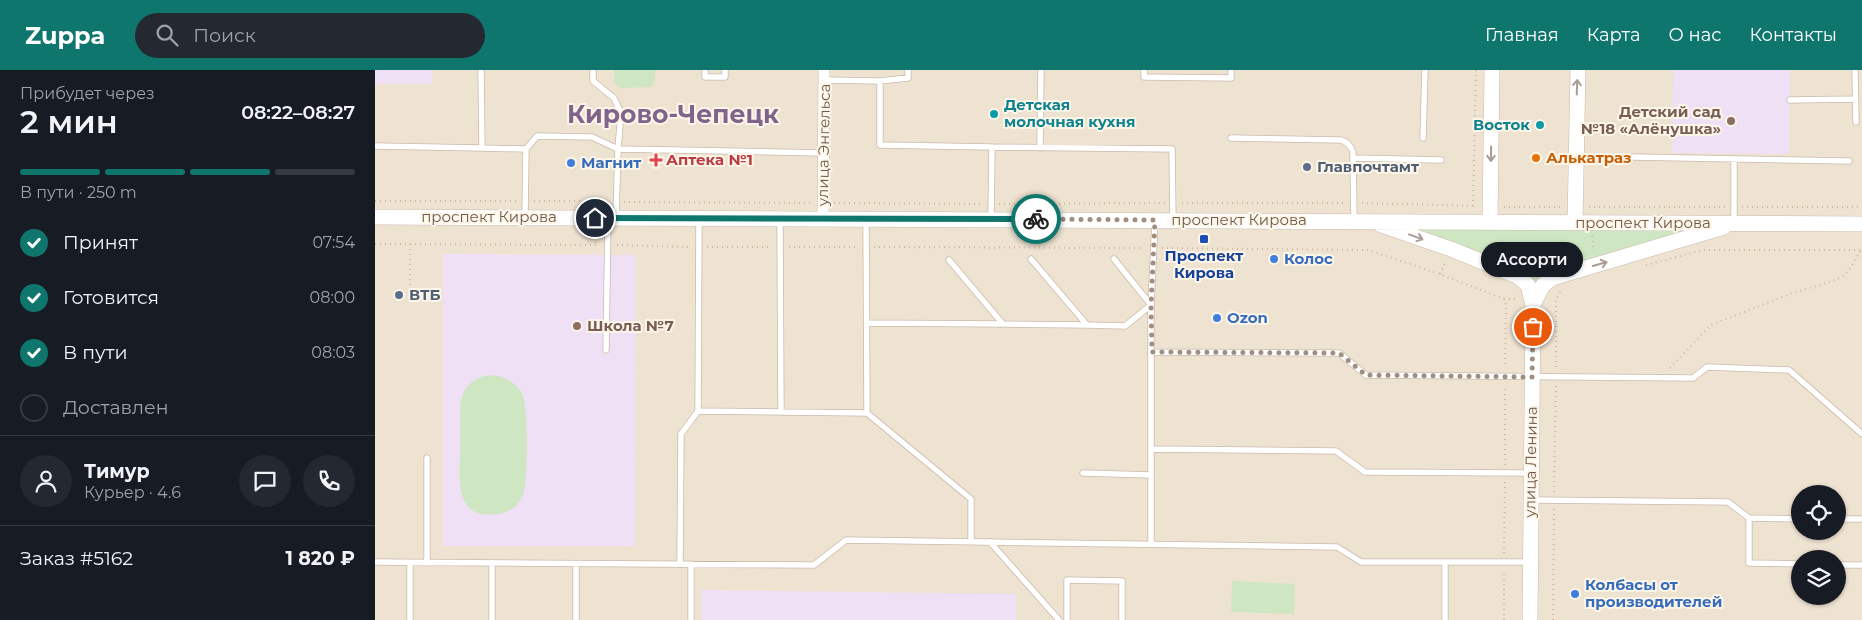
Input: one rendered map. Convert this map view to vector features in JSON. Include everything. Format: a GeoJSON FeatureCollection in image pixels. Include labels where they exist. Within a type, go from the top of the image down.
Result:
{"type":"FeatureCollection","features":[{"type":"Feature","properties":{"kind":"street"},"geometry":{"type":"LineString","coordinates":[[1490,214],[1493,70]]}},
{"type":"Feature","properties":{"kind":"street"},"geometry":{"type":"LineString","coordinates":[[1578,70],[1579,218]]}},
{"type":"Feature","properties":{"kind":"street","name":"улица Энгельса"},"geometry":{"type":"LineString","coordinates":[[823,219],[824,75]]}},
{"type":"Feature","properties":{"kind":"street","name":"проспект Кирова"},"geometry":{"type":"LineString","coordinates":[[375,217],[867,219],[991,211],[1155,220],[1370,221],[1490,214],[1733,223],[1862,224]]}},
{"type":"Feature","properties":{"kind":"street"},"geometry":{"type":"LineString","coordinates":[[1370,221],[1517,276],[1528,285],[1533,305]]}},
{"type":"Feature","properties":{"kind":"street"},"geometry":{"type":"LineString","coordinates":[[1533,305],[1546,282],[1562,274],[1722,229],[1733,223]]}},
{"type":"Feature","properties":{"kind":"street","name":"улица Ленина"},"geometry":{"type":"LineString","coordinates":[[1530,620],[1533,305]]}},
{"type":"Feature","properties":{"kind":"lane"},"geometry":{"type":"LineString","coordinates":[[481,70],[482,148]]}},
{"type":"Feature","properties":{"kind":"lane"},"geometry":{"type":"LineString","coordinates":[[593,70],[593,81],[614,98],[621,113],[616,202],[612,218],[606,350]]}},
{"type":"Feature","properties":{"kind":"lane"},"geometry":{"type":"LineString","coordinates":[[705,70],[705,77],[725,77],[725,70]]}},
{"type":"Feature","properties":{"kind":"lane"},"geometry":{"type":"LineString","coordinates":[[824,75],[880,81],[908,78],[908,70]]}},
{"type":"Feature","properties":{"kind":"lane"},"geometry":{"type":"LineString","coordinates":[[1040,148],[1041,70]]}},
{"type":"Feature","properties":{"kind":"lane"},"geometry":{"type":"LineString","coordinates":[[1144,70],[1144,77],[1231,78],[1231,70]]}},
{"type":"Feature","properties":{"kind":"lane"},"geometry":{"type":"LineString","coordinates":[[1423,138],[1425,70]]}},
{"type":"Feature","properties":{"kind":"lane"},"geometry":{"type":"LineString","coordinates":[[1855,70],[1856,122]]}},
{"type":"Feature","properties":{"kind":"lane"},"geometry":{"type":"LineString","coordinates":[[880,81],[880,145],[1172,150],[1173,220]]}},
{"type":"Feature","properties":{"kind":"lane"},"geometry":{"type":"LineString","coordinates":[[1790,100],[1855,100]]}},
{"type":"Feature","properties":{"kind":"lane"},"geometry":{"type":"LineString","coordinates":[[525,218],[526,149],[537,136],[593,137],[618,149],[823,153]]}},
{"type":"Feature","properties":{"kind":"lane"},"geometry":{"type":"LineString","coordinates":[[1231,138],[1341,140],[1351,146],[1353,158],[1354,221]]}},
{"type":"Feature","properties":{"kind":"lane"},"geometry":{"type":"LineString","coordinates":[[375,146],[526,149]]}},
{"type":"Feature","properties":{"kind":"lane"},"geometry":{"type":"LineString","coordinates":[[991,147],[991,211]]}},
{"type":"Feature","properties":{"kind":"lane"},"geometry":{"type":"LineString","coordinates":[[1633,157],[1849,161]]}},
{"type":"Feature","properties":{"kind":"lane"},"geometry":{"type":"LineString","coordinates":[[1353,158],[1441,160]]}},
{"type":"Feature","properties":{"kind":"lane"},"geometry":{"type":"LineString","coordinates":[[1733,223],[1734,159]]}},
{"type":"Feature","properties":{"kind":"lane"},"geometry":{"type":"LineString","coordinates":[[680,564],[681,434],[698,411],[699,218]]}},
{"type":"Feature","properties":{"kind":"lane"},"geometry":{"type":"LineString","coordinates":[[781,218],[781,412]]}},
{"type":"Feature","properties":{"kind":"lane"},"geometry":{"type":"LineString","coordinates":[[867,219],[867,413]]}},
{"type":"Feature","properties":{"kind":"lane"},"geometry":{"type":"LineString","coordinates":[[1151,544],[1151,305],[1155,220]]}},
{"type":"Feature","properties":{"kind":"lane"},"geometry":{"type":"LineString","coordinates":[[1031,259],[1087,325]]}},
{"type":"Feature","properties":{"kind":"lane"},"geometry":{"type":"LineString","coordinates":[[1114,259],[1151,305]]}},
{"type":"Feature","properties":{"kind":"lane"},"geometry":{"type":"LineString","coordinates":[[949,260],[1003,324]]}},
{"type":"Feature","properties":{"kind":"lane"},"geometry":{"type":"LineString","coordinates":[[867,323],[1125,326],[1151,305]]}},
{"type":"Feature","properties":{"kind":"lane"},"geometry":{"type":"LineString","coordinates":[[1152,352],[1339,353],[1366,375],[1693,378],[1707,367],[1789,370],[1862,434]]}},
{"type":"Feature","properties":{"kind":"lane"},"geometry":{"type":"LineString","coordinates":[[698,411],[867,413],[971,499],[971,541]]}},
{"type":"Feature","properties":{"kind":"lane"},"geometry":{"type":"LineString","coordinates":[[1151,450],[1336,451],[1365,472],[1531,473]]}},
{"type":"Feature","properties":{"kind":"lane"},"geometry":{"type":"LineString","coordinates":[[427,458],[427,563]]}},
{"type":"Feature","properties":{"kind":"lane"},"geometry":{"type":"LineString","coordinates":[[1083,473],[1151,475]]}},
{"type":"Feature","properties":{"kind":"lane"},"geometry":{"type":"LineString","coordinates":[[1531,500],[1728,502],[1749,518],[1791,519]]}},
{"type":"Feature","properties":{"kind":"lane"},"geometry":{"type":"LineString","coordinates":[[1749,518],[1749,563],[1791,564]]}},
{"type":"Feature","properties":{"kind":"lane"},"geometry":{"type":"LineString","coordinates":[[1846,519],[1862,519]]}},
{"type":"Feature","properties":{"kind":"lane"},"geometry":{"type":"LineString","coordinates":[[375,562],[814,565],[845,540],[1337,547],[1361,562],[1530,562]]}},
{"type":"Feature","properties":{"kind":"lane"},"geometry":{"type":"LineString","coordinates":[[990,542],[1059,620]]}},
{"type":"Feature","properties":{"kind":"lane"},"geometry":{"type":"LineString","coordinates":[[410,562],[410,620]]}},
{"type":"Feature","properties":{"kind":"lane"},"geometry":{"type":"LineString","coordinates":[[1445,562],[1445,620]]}},
{"type":"Feature","properties":{"kind":"lane"},"geometry":{"type":"LineString","coordinates":[[492,563],[492,620]]}},
{"type":"Feature","properties":{"kind":"lane"},"geometry":{"type":"LineString","coordinates":[[576,564],[576,620]]}},
{"type":"Feature","properties":{"kind":"lane"},"geometry":{"type":"LineString","coordinates":[[691,564],[691,620]]}},
{"type":"Feature","properties":{"kind":"lane"},"geometry":{"type":"LineString","coordinates":[[1846,565],[1862,565]]}},
{"type":"Feature","properties":{"kind":"lane"},"geometry":{"type":"LineString","coordinates":[[1067,620],[1067,580],[1122,581],[1121,620]]}},
{"type":"Feature","properties":{"kind":"path"},"geometry":{"type":"LineString","coordinates":[[1473,206],[1476,70]]}},
{"type":"Feature","properties":{"kind":"path"},"geometry":{"type":"LineString","coordinates":[[375,201],[823,203],[991,211],[1173,203],[1354,203],[1473,206],[1490,214],[1579,218],[1733,207],[1862,207]]}},
{"type":"Feature","properties":{"kind":"path"},"geometry":{"type":"LineString","coordinates":[[1579,218],[1597,265]]}},
{"type":"Feature","properties":{"kind":"path"},"geometry":{"type":"LineString","coordinates":[[410,244],[410,294]]}},
{"type":"Feature","properties":{"kind":"path"},"geometry":{"type":"LineString","coordinates":[[1638,267],[1702,250],[1862,250]]}},
{"type":"Feature","properties":{"kind":"path"},"geometry":{"type":"LineString","coordinates":[[1660,378],[1691,348],[1711,325],[1842,276],[1849,270],[1862,250]]}},
{"type":"Feature","properties":{"kind":"path"},"geometry":{"type":"LineString","coordinates":[[1440,274],[1447,258]]}},
{"type":"Feature","properties":{"kind":"path"},"geometry":{"type":"LineString","coordinates":[[1553,620],[1556,299],[1564,288]]}},
{"type":"Feature","properties":{"kind":"shaded area"},"geometry":{"type":"Polygon","coordinates":[[[375,70],[1862,70],[1862,620],[375,620],[375,70]]]}},
{"type":"Feature","properties":{"kind":"shaded area"},"geometry":{"type":"Polygon","coordinates":[[[375,70],[432,70],[432,84],[375,84],[375,70]]]}},
{"type":"Feature","properties":{"kind":"shaded area","name":"Детский сад №18 «Алёнушка»"},"geometry":{"type":"Polygon","coordinates":[[[1673,70],[1790,70],[1789,154],[1672,153],[1673,70]]]}},
{"type":"Feature","properties":{"kind":"shaded area"},"geometry":{"type":"Polygon","coordinates":[[[443,254],[636,255],[635,546],[443,546],[443,254]]]}},
{"type":"Feature","properties":{"kind":"shaded area"},"geometry":{"type":"Polygon","coordinates":[[[701,590],[1016,594],[1016,620],[702,620],[701,590]]]}},
{"type":"Feature","properties":{"kind":"green space"},"geometry":{"type":"Polygon","coordinates":[[[614,70],[655,70],[655,79],[652,87],[618,87],[615,83],[614,70]]]}},
{"type":"Feature","properties":{"kind":"green space"},"geometry":{"type":"Polygon","coordinates":[[[1370,221],[1734,223],[1543,285],[1528,285],[1370,221]]]}},
{"type":"Feature","properties":{"kind":"green space"},"geometry":{"type":"Polygon","coordinates":[[[490,375],[508,380],[516,385],[522,393],[527,427],[527,460],[523,495],[513,509],[497,514],[484,514],[474,511],[467,505],[460,488],[461,399],[469,384],[478,378],[490,375]]]}},
{"type":"Feature","properties":{"kind":"green space"},"geometry":{"type":"Polygon","coordinates":[[[1232,581],[1295,584],[1294,614],[1231,612],[1232,581]]]}},
{"type":"Feature","properties":{"kind":"way so far"},"geometry":{"type":"LineString","coordinates":[[1036,219],[1155,220],[1151,305],[1152,352],[1339,353],[1366,375],[1532,377],[1533,327]]}},
{"type":"Feature","properties":{"kind":"place","name":"Детская молочная кухня"},"geometry":{"type":"Point","coordinates":[994,114]}},
{"type":"Feature","properties":{"kind":"place","name":"Детский сад №18 «Алёнушка»"},"geometry":{"type":"Point","coordinates":[1731,121]}},
{"type":"Feature","properties":{"kind":"place","name":"Восток"},"geometry":{"type":"Point","coordinates":[1540,125]}},
{"type":"Feature","properties":{"kind":"place","name":"Алькатраз"},"geometry":{"type":"Point","coordinates":[1536,158]}},
{"type":"Feature","properties":{"kind":"place","name":"Аптека №1"},"geometry":{"type":"Point","coordinates":[656,160]}},
{"type":"Feature","properties":{"kind":"place","name":"Магнит"},"geometry":{"type":"Point","coordinates":[571,163]}},
{"type":"Feature","properties":{"kind":"place","name":"Главпочтамт"},"geometry":{"type":"Point","coordinates":[1307,167]}},
{"type":"Feature","properties":{"kind":"place","name":"Проспект Кирова"},"geometry":{"type":"Point","coordinates":[1204,239]}},
{"type":"Feature","properties":{"kind":"place","name":"Колос"},"geometry":{"type":"Point","coordinates":[1274,259]}},
{"type":"Feature","properties":{"kind":"place","name":"ВТБ"},"geometry":{"type":"Point","coordinates":[399,295]}},
{"type":"Feature","properties":{"kind":"place","name":"Ozon"},"geometry":{"type":"Point","coordinates":[1217,318]}},
{"type":"Feature","properties":{"kind":"place","name":"Школа №7"},"geometry":{"type":"Point","coordinates":[577,326]}},
{"type":"Feature","properties":{"kind":"place","name":"Ассорти"},"geometry":{"type":"Point","coordinates":[1533,327]}},
{"type":"Feature","properties":{"kind":"place","name":"Колбасы от производителей"},"geometry":{"type":"Point","coordinates":[1575,594]}},
{"type":"Feature","properties":{"kind":"district","name":"Кирово-Чепецк"},"geometry":{"type":"Point","coordinates":[673,114]}},
{"type":"Feature","properties":{"kind":"route"},"geometry":{"type":"LineString","coordinates":[[595,218],[1036,219]]}}]}
